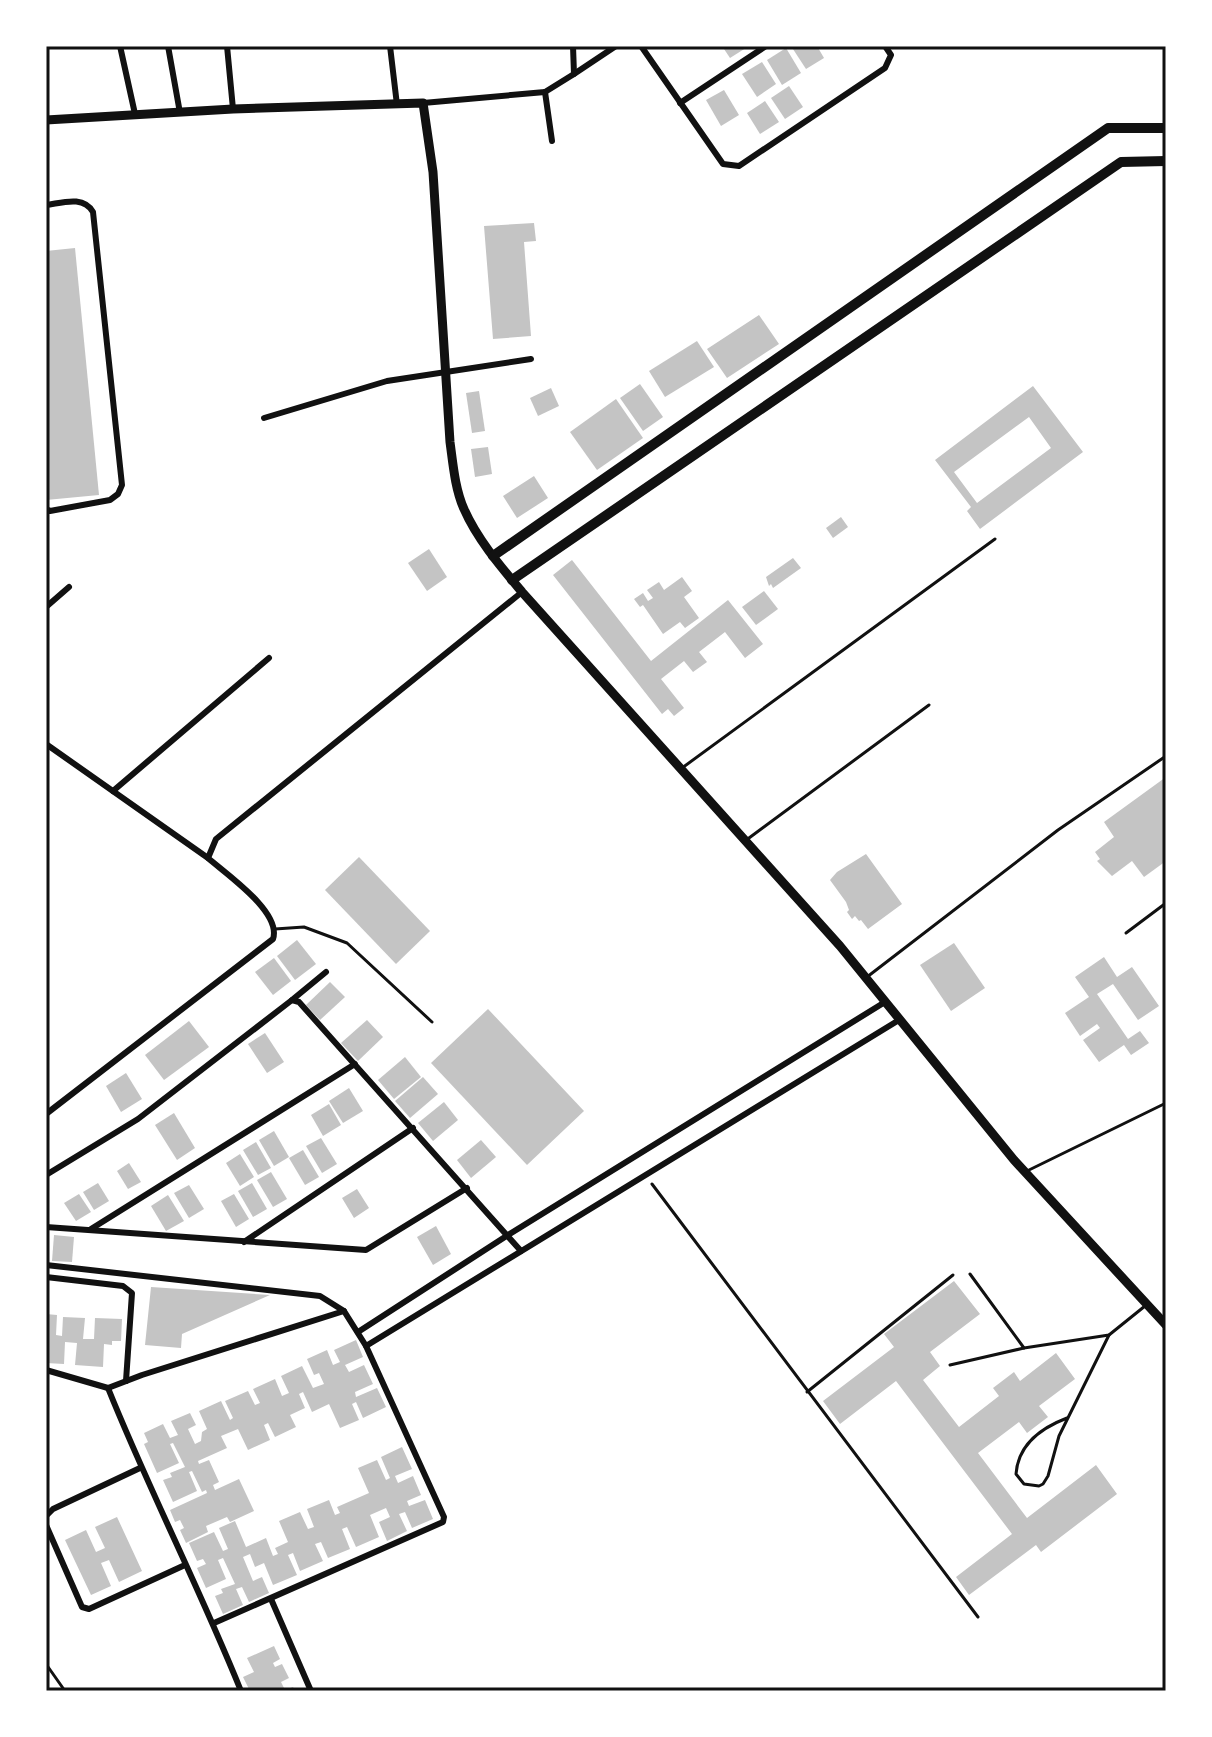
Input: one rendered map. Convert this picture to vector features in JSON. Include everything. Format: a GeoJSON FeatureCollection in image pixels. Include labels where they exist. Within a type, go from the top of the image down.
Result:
{"type":"FeatureCollection","features":[{"type":"Feature","properties":{"kind":"main road"},"geometry":{"type":"LineString","coordinates":[[46,120],[233,109],[423,103],[433,172],[454,474],[463,508],[493,556],[522,592],[746,841],[865,978],[1025,1171],[1166,1325]]}},
{"type":"Feature","properties":{"kind":"main road"},"geometry":{"type":"LineString","coordinates":[[493,556],[1108,128],[1166,128]]}},
{"type":"Feature","properties":{"kind":"main road"},"geometry":{"type":"LineString","coordinates":[[512,580],[1121,162],[1166,161]]}},
{"type":"Feature","properties":{"kind":"street"},"geometry":{"type":"LineString","coordinates":[[120,46],[135,114]]}},
{"type":"Feature","properties":{"kind":"street"},"geometry":{"type":"LineString","coordinates":[[168,46],[180,113]]}},
{"type":"Feature","properties":{"kind":"street"},"geometry":{"type":"LineString","coordinates":[[227,46],[233,109]]}},
{"type":"Feature","properties":{"kind":"street"},"geometry":{"type":"LineString","coordinates":[[390,46],[397,105]]}},
{"type":"Feature","properties":{"kind":"street"},"geometry":{"type":"LineString","coordinates":[[573,46],[574,74]]}},
{"type":"Feature","properties":{"kind":"street"},"geometry":{"type":"LineString","coordinates":[[423,103],[545,92],[616,46]]}},
{"type":"Feature","properties":{"kind":"street"},"geometry":{"type":"LineString","coordinates":[[641,46],[723,164],[739,166],[885,68],[891,55],[885,46]]}},
{"type":"Feature","properties":{"kind":"street"},"geometry":{"type":"LineString","coordinates":[[680,103],[766,46]]}},
{"type":"Feature","properties":{"kind":"street"},"geometry":{"type":"LineString","coordinates":[[545,92],[552,141]]}},
{"type":"Feature","properties":{"kind":"street"},"geometry":{"type":"LineString","coordinates":[[46,205],[82,201],[93,212],[122,485],[118,494],[110,500],[50,511],[46,509]]}},
{"type":"Feature","properties":{"kind":"street"},"geometry":{"type":"LineString","coordinates":[[264,418],[387,381],[531,359]]}},
{"type":"Feature","properties":{"kind":"street"},"geometry":{"type":"LineString","coordinates":[[46,607],[69,587]]}},
{"type":"Feature","properties":{"kind":"street"},"geometry":{"type":"LineString","coordinates":[[208,858],[216,839],[522,592]]}},
{"type":"Feature","properties":{"kind":"street"},"geometry":{"type":"LineString","coordinates":[[113,791],[269,658]]}},
{"type":"Feature","properties":{"kind":"street"},"geometry":{"type":"LineString","coordinates":[[46,744],[208,858],[266,911],[275,929],[270,941],[46,1114]]}},
{"type":"Feature","properties":{"kind":"street"},"geometry":{"type":"LineString","coordinates":[[46,1175],[138,1119],[326,972]]}},
{"type":"Feature","properties":{"kind":"street"},"geometry":{"type":"LineString","coordinates":[[292,1000],[299,1002],[521,1251]]}},
{"type":"Feature","properties":{"kind":"street"},"geometry":{"type":"LineString","coordinates":[[358,1332],[508,1235],[885,1002]]}},
{"type":"Feature","properties":{"kind":"street"},"geometry":{"type":"LineString","coordinates":[[366,1346],[899,1020]]}},
{"type":"Feature","properties":{"kind":"street"},"geometry":{"type":"LineString","coordinates":[[91,1229],[355,1064]]}},
{"type":"Feature","properties":{"kind":"street"},"geometry":{"type":"LineString","coordinates":[[244,1242],[413,1128]]}},
{"type":"Feature","properties":{"kind":"street"},"geometry":{"type":"LineString","coordinates":[[46,1227],[366,1250],[467,1188]]}},
{"type":"Feature","properties":{"kind":"street"},"geometry":{"type":"LineString","coordinates":[[46,1265],[320,1296],[344,1311],[366,1346],[444,1520],[442,1524],[214,1623]]}},
{"type":"Feature","properties":{"kind":"street"},"geometry":{"type":"LineString","coordinates":[[46,1277],[123,1286],[132,1293],[126,1381]]}},
{"type":"Feature","properties":{"kind":"street"},"geometry":{"type":"LineString","coordinates":[[46,1370],[108,1388],[344,1311]]}},
{"type":"Feature","properties":{"kind":"street"},"geometry":{"type":"LineString","coordinates":[[108,1388],[140,1468],[214,1623],[241,1691]]}},
{"type":"Feature","properties":{"kind":"street"},"geometry":{"type":"LineString","coordinates":[[46,1516],[53,1509],[140,1468]]}},
{"type":"Feature","properties":{"kind":"street"},"geometry":{"type":"LineString","coordinates":[[46,1525],[84,1608],[93,1609],[185,1565]]}},
{"type":"Feature","properties":{"kind":"street"},"geometry":{"type":"LineString","coordinates":[[271,1599],[311,1691]]}},
{"type":"Feature","properties":{"kind":"lane"},"geometry":{"type":"LineString","coordinates":[[682,768],[995,539]]}},
{"type":"Feature","properties":{"kind":"lane"},"geometry":{"type":"LineString","coordinates":[[746,841],[929,705]]}},
{"type":"Feature","properties":{"kind":"lane"},"geometry":{"type":"LineString","coordinates":[[865,978],[1058,830],[1166,756]]}},
{"type":"Feature","properties":{"kind":"lane"},"geometry":{"type":"LineString","coordinates":[[1126,933],[1166,903]]}},
{"type":"Feature","properties":{"kind":"lane"},"geometry":{"type":"LineString","coordinates":[[275,929],[304,927],[347,943],[432,1022]]}},
{"type":"Feature","properties":{"kind":"lane"},"geometry":{"type":"LineString","coordinates":[[1025,1171],[1166,1103]]}},
{"type":"Feature","properties":{"kind":"lane"},"geometry":{"type":"LineString","coordinates":[[970,1274],[1024,1348]]}},
{"type":"Feature","properties":{"kind":"lane"},"geometry":{"type":"LineString","coordinates":[[1067,1418],[1049,1425],[1029,1441],[1017,1457],[1016,1474],[1024,1484],[1043,1484],[1067,1418],[1109,1335],[1147,1305]]}},
{"type":"Feature","properties":{"kind":"lane"},"geometry":{"type":"LineString","coordinates":[[950,1365],[1024,1348],[1109,1335]]}},
{"type":"Feature","properties":{"kind":"path"},"geometry":{"type":"LineString","coordinates":[[645,1175],[978,1617]]}},
{"type":"Feature","properties":{"kind":"path"},"geometry":{"type":"LineString","coordinates":[[807,1392],[953,1275]]}},
{"type":"Feature","properties":{"kind":"path"},"geometry":{"type":"LineString","coordinates":[[46,1664],[65,1691]]}},
{"type":"Feature","properties":{"kind":"building"},"geometry":{"type":"Polygon","coordinates":[[[722,46],[749,46],[730,58],[722,46]]]}},
{"type":"Feature","properties":{"kind":"building"},"geometry":{"type":"Polygon","coordinates":[[[791,46],[817,46],[824,58],[806,69],[791,46]]]}},
{"type":"Feature","properties":{"kind":"building"},"geometry":{"type":"Polygon","coordinates":[[[786,48],[801,73],[782,85],[767,60],[786,48]]]}},
{"type":"Feature","properties":{"kind":"building"},"geometry":{"type":"Polygon","coordinates":[[[762,62],[776,84],[757,97],[742,74],[762,62]]]}},
{"type":"Feature","properties":{"kind":"building"},"geometry":{"type":"Polygon","coordinates":[[[789,86],[803,107],[785,119],[771,98],[789,86]]]}},
{"type":"Feature","properties":{"kind":"building"},"geometry":{"type":"Polygon","coordinates":[[[724,90],[739,115],[721,126],[706,100],[724,90]]]}},
{"type":"Feature","properties":{"kind":"building"},"geometry":{"type":"Polygon","coordinates":[[[765,101],[779,122],[760,134],[747,113],[765,101]]]}},
{"type":"Feature","properties":{"kind":"building"},"geometry":{"type":"Polygon","coordinates":[[[534,223],[536,241],[524,242],[531,336],[493,339],[484,226],[534,223]]]}},
{"type":"Feature","properties":{"kind":"building"},"geometry":{"type":"Polygon","coordinates":[[[75,248],[99,495],[46,500],[46,251],[75,248]]]}},
{"type":"Feature","properties":{"kind":"building"},"geometry":{"type":"Polygon","coordinates":[[[759,315],[779,344],[727,378],[707,349],[759,315]]]}},
{"type":"Feature","properties":{"kind":"building"},"geometry":{"type":"Polygon","coordinates":[[[697,341],[714,367],[665,397],[649,371],[697,341]]]}},
{"type":"Feature","properties":{"kind":"building"},"geometry":{"type":"Polygon","coordinates":[[[640,384],[663,417],[643,431],[620,398],[640,384]]]}},
{"type":"Feature","properties":{"kind":"building"},"geometry":{"type":"Polygon","coordinates":[[[1033,386],[1083,452],[980,529],[967,511],[971,507],[935,460],[1033,386]],[[1029,417],[954,472],[977,503],[1051,448],[1029,417]]]}},
{"type":"Feature","properties":{"kind":"building"},"geometry":{"type":"Polygon","coordinates":[[[551,388],[559,406],[538,416],[530,398],[551,388]]]}},
{"type":"Feature","properties":{"kind":"building"},"geometry":{"type":"Polygon","coordinates":[[[479,391],[485,431],[472,433],[466,393],[479,391]]]}},
{"type":"Feature","properties":{"kind":"building"},"geometry":{"type":"Polygon","coordinates":[[[616,399],[643,438],[597,470],[570,432],[616,399]]]}},
{"type":"Feature","properties":{"kind":"building"},"geometry":{"type":"Polygon","coordinates":[[[488,447],[492,474],[475,477],[471,449],[488,447]]]}},
{"type":"Feature","properties":{"kind":"building"},"geometry":{"type":"Polygon","coordinates":[[[534,476],[548,498],[517,518],[503,496],[534,476]]]}},
{"type":"Feature","properties":{"kind":"building"},"geometry":{"type":"Polygon","coordinates":[[[841,517],[848,527],[833,538],[826,528],[841,517]]]}},
{"type":"Feature","properties":{"kind":"building"},"geometry":{"type":"Polygon","coordinates":[[[429,549],[447,577],[427,591],[408,563],[429,549]]]}},
{"type":"Feature","properties":{"kind":"building"},"geometry":{"type":"Polygon","coordinates":[[[793,558],[801,568],[773,588],[771,584],[769,586],[766,577],[793,558]]]}},
{"type":"Feature","properties":{"kind":"building"},"geometry":{"type":"Polygon","coordinates":[[[572,560],[651,661],[728,600],[763,644],[745,658],[725,632],[699,652],[707,662],[693,672],[684,661],[661,679],[684,708],[674,716],[668,709],[662,714],[553,575],[572,560]]]}},
{"type":"Feature","properties":{"kind":"building"},"geometry":{"type":"Polygon","coordinates":[[[682,577],[692,591],[684,597],[699,618],[685,628],[680,622],[663,634],[643,605],[640,607],[634,599],[643,593],[648,601],[653,598],[647,590],[659,582],[664,590],[682,577]]]}},
{"type":"Feature","properties":{"kind":"building"},"geometry":{"type":"Polygon","coordinates":[[[764,591],[778,609],[756,625],[742,607],[764,591]]]}},
{"type":"Feature","properties":{"kind":"building"},"geometry":{"type":"Polygon","coordinates":[[[1166,777],[1166,861],[1144,877],[1132,861],[1112,876],[1097,861],[1100,859],[1095,852],[1114,837],[1104,822],[1166,777]]]}},
{"type":"Feature","properties":{"kind":"building"},"geometry":{"type":"Polygon","coordinates":[[[866,854],[902,904],[868,929],[855,916],[852,919],[846,902],[830,880],[866,854]]]}},
{"type":"Feature","properties":{"kind":"building"},"geometry":{"type":"Polygon","coordinates":[[[359,857],[430,931],[396,964],[325,890],[359,857]]]}},
{"type":"Feature","properties":{"kind":"building"},"geometry":{"type":"Polygon","coordinates":[[[297,940],[316,964],[295,980],[277,956],[297,940]]]}},
{"type":"Feature","properties":{"kind":"building"},"geometry":{"type":"Polygon","coordinates":[[[954,943],[985,988],[951,1011],[920,965],[954,943]]]}},
{"type":"Feature","properties":{"kind":"building"},"geometry":{"type":"Polygon","coordinates":[[[1104,957],[1117,977],[1132,967],[1159,1006],[1138,1020],[1113,984],[1097,994],[1128,1039],[1140,1031],[1149,1043],[1131,1055],[1124,1045],[1099,1062],[1083,1040],[1100,1028],[1097,1024],[1080,1036],[1065,1013],[1089,997],[1075,977],[1104,957]]]}},
{"type":"Feature","properties":{"kind":"building"},"geometry":{"type":"Polygon","coordinates":[[[274,958],[291,981],[273,995],[255,972],[274,958]]]}},
{"type":"Feature","properties":{"kind":"building"},"geometry":{"type":"Polygon","coordinates":[[[330,982],[345,997],[320,1020],[306,1005],[330,982]]]}},
{"type":"Feature","properties":{"kind":"building"},"geometry":{"type":"Polygon","coordinates":[[[488,1009],[584,1111],[527,1165],[431,1063],[488,1009]]]}},
{"type":"Feature","properties":{"kind":"building"},"geometry":{"type":"Polygon","coordinates":[[[367,1020],[383,1037],[358,1061],[341,1043],[367,1020]]]}},
{"type":"Feature","properties":{"kind":"building"},"geometry":{"type":"Polygon","coordinates":[[[189,1021],[209,1047],[164,1080],[145,1055],[189,1021]]]}},
{"type":"Feature","properties":{"kind":"building"},"geometry":{"type":"Polygon","coordinates":[[[265,1033],[284,1062],[267,1073],[248,1044],[265,1033]]]}},
{"type":"Feature","properties":{"kind":"building"},"geometry":{"type":"Polygon","coordinates":[[[405,1057],[421,1077],[394,1099],[378,1080],[405,1057]]]}},
{"type":"Feature","properties":{"kind":"building"},"geometry":{"type":"Polygon","coordinates":[[[126,1073],[142,1099],[121,1112],[106,1086],[126,1073]]]}},
{"type":"Feature","properties":{"kind":"building"},"geometry":{"type":"Polygon","coordinates":[[[423,1077],[438,1094],[410,1118],[395,1101],[423,1077]]]}},
{"type":"Feature","properties":{"kind":"building"},"geometry":{"type":"Polygon","coordinates":[[[349,1088],[363,1111],[343,1123],[329,1101],[349,1088]]]}},
{"type":"Feature","properties":{"kind":"building"},"geometry":{"type":"Polygon","coordinates":[[[444,1102],[458,1120],[433,1141],[418,1123],[444,1102]]]}},
{"type":"Feature","properties":{"kind":"building"},"geometry":{"type":"Polygon","coordinates":[[[329,1104],[341,1125],[323,1136],[311,1115],[329,1104]]]}},
{"type":"Feature","properties":{"kind":"building"},"geometry":{"type":"Polygon","coordinates":[[[174,1113],[195,1148],[177,1160],[155,1125],[174,1113]]]}},
{"type":"Feature","properties":{"kind":"building"},"geometry":{"type":"Polygon","coordinates":[[[274,1131],[289,1157],[274,1166],[259,1140],[274,1131]]]}},
{"type":"Feature","properties":{"kind":"building"},"geometry":{"type":"Polygon","coordinates":[[[321,1138],[337,1164],[322,1173],[306,1146],[321,1138]]]}},
{"type":"Feature","properties":{"kind":"building"},"geometry":{"type":"Polygon","coordinates":[[[481,1140],[496,1157],[471,1178],[457,1160],[481,1140]]]}},
{"type":"Feature","properties":{"kind":"building"},"geometry":{"type":"Polygon","coordinates":[[[256,1142],[271,1168],[258,1175],[243,1150],[256,1142]]]}},
{"type":"Feature","properties":{"kind":"building"},"geometry":{"type":"Polygon","coordinates":[[[303,1150],[319,1177],[305,1185],[289,1158],[303,1150]]]}},
{"type":"Feature","properties":{"kind":"building"},"geometry":{"type":"Polygon","coordinates":[[[240,1154],[254,1177],[240,1186],[226,1163],[240,1154]]]}},
{"type":"Feature","properties":{"kind":"building"},"geometry":{"type":"Polygon","coordinates":[[[129,1163],[141,1182],[128,1189],[117,1171],[129,1163]]]}},
{"type":"Feature","properties":{"kind":"building"},"geometry":{"type":"Polygon","coordinates":[[[271,1172],[287,1199],[273,1207],[257,1180],[271,1172]]]}},
{"type":"Feature","properties":{"kind":"building"},"geometry":{"type":"Polygon","coordinates":[[[98,1183],[109,1201],[94,1210],[83,1192],[98,1183]]]}},
{"type":"Feature","properties":{"kind":"building"},"geometry":{"type":"Polygon","coordinates":[[[252,1183],[267,1209],[253,1217],[238,1191],[252,1183]]]}},
{"type":"Feature","properties":{"kind":"building"},"geometry":{"type":"Polygon","coordinates":[[[189,1185],[204,1209],[189,1218],[174,1193],[189,1185]]]}},
{"type":"Feature","properties":{"kind":"building"},"geometry":{"type":"Polygon","coordinates":[[[357,1189],[369,1208],[354,1218],[342,1198],[357,1189]]]}},
{"type":"Feature","properties":{"kind":"building"},"geometry":{"type":"Polygon","coordinates":[[[79,1194],[91,1212],[76,1221],[64,1203],[79,1194]]]}},
{"type":"Feature","properties":{"kind":"building"},"geometry":{"type":"Polygon","coordinates":[[[234,1194],[249,1219],[236,1227],[221,1201],[234,1194]]]}},
{"type":"Feature","properties":{"kind":"building"},"geometry":{"type":"Polygon","coordinates":[[[168,1195],[184,1221],[166,1231],[151,1206],[168,1195]]]}},
{"type":"Feature","properties":{"kind":"building"},"geometry":{"type":"Polygon","coordinates":[[[436,1226],[451,1254],[433,1265],[417,1237],[436,1226]]]}},
{"type":"Feature","properties":{"kind":"building"},"geometry":{"type":"Polygon","coordinates":[[[54,1235],[74,1237],[72,1262],[52,1261],[54,1235]]]}},
{"type":"Feature","properties":{"kind":"building"},"geometry":{"type":"Polygon","coordinates":[[[954,1281],[980,1314],[930,1352],[940,1366],[923,1380],[959,1427],[999,1396],[993,1388],[1014,1372],[1020,1381],[1056,1353],[1075,1379],[1039,1406],[1048,1417],[1027,1433],[1019,1422],[978,1453],[1027,1518],[1096,1465],[1117,1494],[1041,1552],[1036,1545],[969,1595],[956,1577],[1012,1534],[896,1381],[840,1424],[823,1401],[894,1347],[884,1334],[954,1281]]]}},
{"type":"Feature","properties":{"kind":"building"},"geometry":{"type":"Polygon","coordinates":[[[151,1287],[270,1295],[182,1334],[181,1348],[145,1345],[151,1287]]]}},
{"type":"Feature","properties":{"kind":"building"},"geometry":{"type":"Polygon","coordinates":[[[46,1314],[57,1315],[56,1335],[62,1336],[63,1317],[85,1318],[83,1339],[94,1339],[95,1318],[122,1319],[121,1341],[104,1344],[103,1367],[75,1365],[77,1343],[65,1342],[64,1364],[46,1363],[46,1314]]]}},
{"type":"Feature","properties":{"kind":"building"},"geometry":{"type":"Polygon","coordinates":[[[356,1340],[363,1357],[345,1365],[349,1372],[364,1365],[373,1384],[355,1392],[356,1397],[377,1388],[386,1407],[363,1418],[356,1402],[352,1404],[359,1420],[340,1428],[329,1404],[312,1412],[303,1392],[299,1394],[305,1408],[290,1415],[296,1427],[275,1437],[268,1423],[264,1425],[270,1440],[248,1450],[238,1429],[221,1436],[227,1448],[198,1461],[199,1464],[209,1460],[219,1482],[213,1485],[215,1490],[239,1479],[254,1511],[230,1522],[227,1517],[206,1526],[208,1532],[186,1543],[180,1530],[184,1528],[180,1520],[175,1522],[170,1510],[207,1493],[206,1490],[202,1492],[192,1471],[189,1472],[197,1491],[173,1502],[163,1480],[172,1477],[170,1473],[185,1467],[173,1443],[170,1444],[179,1463],[157,1473],[144,1444],[148,1442],[144,1433],[163,1424],[170,1438],[178,1435],[171,1421],[190,1413],[196,1425],[188,1429],[195,1444],[201,1441],[202,1432],[207,1429],[199,1411],[221,1401],[230,1420],[233,1418],[225,1401],[248,1391],[255,1405],[260,1403],[253,1389],[275,1379],[282,1396],[289,1393],[281,1376],[302,1366],[313,1388],[324,1384],[319,1373],[314,1375],[307,1359],[327,1350],[333,1365],[340,1362],[334,1350],[356,1340]]]}},
{"type":"Feature","properties":{"kind":"building"},"geometry":{"type":"Polygon","coordinates":[[[402,1447],[412,1469],[395,1476],[398,1483],[413,1476],[421,1495],[407,1501],[409,1506],[425,1500],[433,1519],[412,1528],[405,1512],[399,1514],[407,1531],[387,1541],[379,1522],[390,1517],[386,1508],[370,1515],[379,1537],[356,1547],[347,1527],[342,1529],[350,1549],[328,1558],[321,1542],[315,1544],[323,1561],[300,1571],[293,1553],[288,1555],[297,1575],[273,1585],[264,1563],[255,1567],[250,1554],[243,1557],[253,1581],[262,1577],[269,1593],[249,1602],[242,1587],[236,1589],[243,1605],[223,1614],[215,1596],[223,1593],[221,1589],[235,1584],[223,1558],[218,1560],[226,1579],[206,1588],[197,1568],[206,1564],[203,1559],[197,1561],[189,1543],[214,1532],[223,1551],[228,1549],[219,1528],[235,1521],[246,1547],[266,1538],[273,1556],[278,1554],[275,1548],[288,1542],[279,1521],[300,1512],[308,1529],[314,1527],[307,1509],[329,1500],[335,1515],[340,1513],[337,1507],[369,1493],[358,1468],[377,1460],[386,1480],[390,1478],[381,1457],[402,1447]]]}},
{"type":"Feature","properties":{"kind":"building"},"geometry":{"type":"Polygon","coordinates":[[[117,1517],[142,1571],[119,1582],[109,1560],[101,1563],[111,1586],[91,1595],[65,1540],[86,1530],[96,1552],[105,1548],[95,1527],[117,1517]]]}},
{"type":"Feature","properties":{"kind":"building"},"geometry":{"type":"Polygon","coordinates":[[[274,1646],[280,1659],[273,1663],[275,1667],[282,1664],[289,1678],[281,1682],[285,1690],[293,1687],[295,1691],[250,1691],[243,1677],[254,1672],[247,1658],[274,1646]]]}}]}
